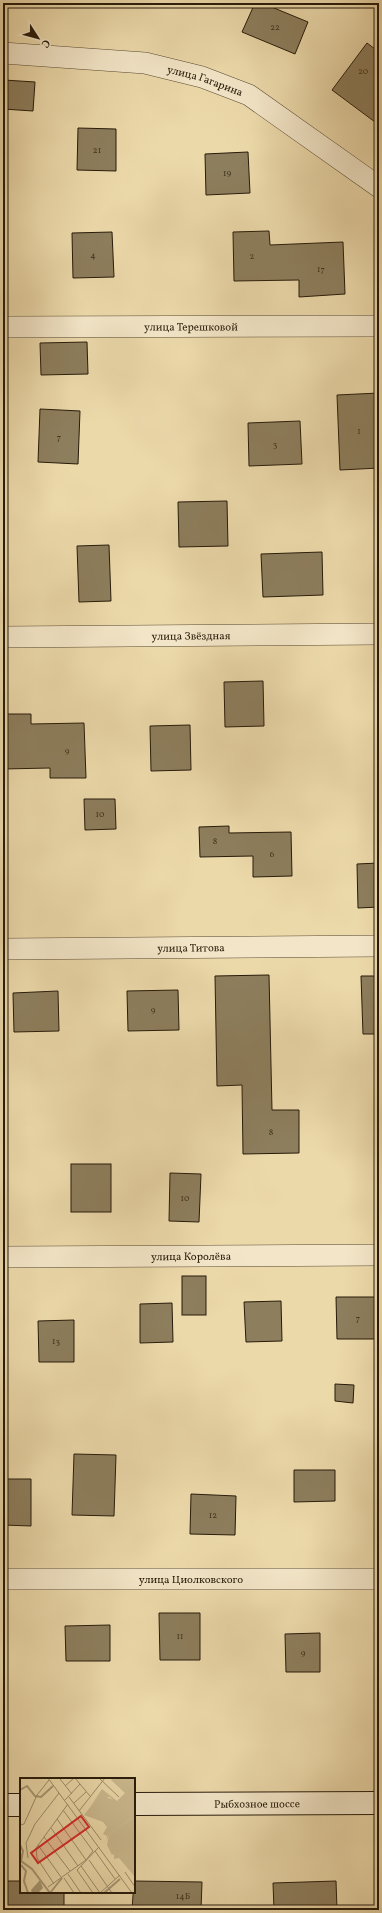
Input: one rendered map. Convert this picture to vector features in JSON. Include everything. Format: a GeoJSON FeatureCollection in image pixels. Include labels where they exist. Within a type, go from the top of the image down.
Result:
{"type":"FeatureCollection","features":[{"type":"Feature","properties":{"kind":"street","name":"улица Гагарина"},"geometry":{"type":"LineString","coordinates":[[3,53],[145,63],[202,77],[249,95],[379,187]]}},
{"type":"Feature","properties":{"kind":"street","name":"улица Терешковой"},"geometry":{"type":"LineString","coordinates":[[3,327],[379,326]]}},
{"type":"Feature","properties":{"kind":"street","name":"улица Звёздная"},"geometry":{"type":"LineString","coordinates":[[3,637],[379,634]]}},
{"type":"Feature","properties":{"kind":"street","name":"улица Титова"},"geometry":{"type":"LineString","coordinates":[[3,949],[379,946]]}},
{"type":"Feature","properties":{"kind":"street","name":"улица Королёва"},"geometry":{"type":"LineString","coordinates":[[3,1257],[379,1255]]}},
{"type":"Feature","properties":{"kind":"street","name":"улица Циолковского"},"geometry":{"type":"LineString","coordinates":[[3,1579],[379,1579]]}},
{"type":"Feature","properties":{"kind":"street","name":"Рыбхозное шоссе"},"geometry":{"type":"LineString","coordinates":[[135,1804],[379,1803]]}},
{"type":"Feature","properties":{"kind":"street"},"geometry":{"type":"LineString","coordinates":[[3,1805],[20,1805]]}},
{"type":"Feature","properties":{"kind":"building"},"geometry":{"type":"Polygon","coordinates":[[[255,3],[262,3],[308,22],[295,54],[242,32],[255,3]]]}},
{"type":"Feature","properties":{"kind":"building"},"geometry":{"type":"Polygon","coordinates":[[[367,43],[379,52],[379,125],[332,90],[367,43]]]}},
{"type":"Feature","properties":{"kind":"building"},"geometry":{"type":"Polygon","coordinates":[[[4,80],[35,82],[33,111],[3,109],[4,80]]]}},
{"type":"Feature","properties":{"kind":"building"},"geometry":{"type":"Polygon","coordinates":[[[78,128],[116,129],[116,171],[77,170],[78,128]]]}},
{"type":"Feature","properties":{"kind":"building"},"geometry":{"type":"Polygon","coordinates":[[[248,152],[250,193],[206,195],[205,154],[248,152]]]}},
{"type":"Feature","properties":{"kind":"building"},"geometry":{"type":"Polygon","coordinates":[[[269,231],[270,245],[343,242],[345,294],[299,297],[299,280],[234,281],[233,232],[269,231]]]}},
{"type":"Feature","properties":{"kind":"building"},"geometry":{"type":"Polygon","coordinates":[[[112,232],[114,277],[73,278],[72,233],[112,232]]]}},
{"type":"Feature","properties":{"kind":"building"},"geometry":{"type":"Polygon","coordinates":[[[87,342],[88,374],[41,375],[40,343],[87,342]]]}},
{"type":"Feature","properties":{"kind":"building"},"geometry":{"type":"Polygon","coordinates":[[[379,393],[379,468],[340,470],[337,395],[379,393]]]}},
{"type":"Feature","properties":{"kind":"building"},"geometry":{"type":"Polygon","coordinates":[[[40,409],[80,411],[78,464],[38,462],[40,409]]]}},
{"type":"Feature","properties":{"kind":"building"},"geometry":{"type":"Polygon","coordinates":[[[300,421],[302,464],[249,466],[248,423],[300,421]]]}},
{"type":"Feature","properties":{"kind":"building"},"geometry":{"type":"Polygon","coordinates":[[[227,501],[228,546],[179,547],[178,502],[227,501]]]}},
{"type":"Feature","properties":{"kind":"building"},"geometry":{"type":"Polygon","coordinates":[[[109,545],[111,601],[79,602],[77,546],[109,545]]]}},
{"type":"Feature","properties":{"kind":"building"},"geometry":{"type":"Polygon","coordinates":[[[322,552],[323,595],[263,597],[261,554],[322,552]]]}},
{"type":"Feature","properties":{"kind":"building"},"geometry":{"type":"Polygon","coordinates":[[[263,681],[264,726],[225,727],[224,682],[263,681]]]}},
{"type":"Feature","properties":{"kind":"building"},"geometry":{"type":"Polygon","coordinates":[[[3,714],[31,714],[31,724],[84,723],[86,778],[50,778],[50,768],[3,769],[3,714]]]}},
{"type":"Feature","properties":{"kind":"building"},"geometry":{"type":"Polygon","coordinates":[[[190,725],[191,770],[151,771],[150,726],[190,725]]]}},
{"type":"Feature","properties":{"kind":"building"},"geometry":{"type":"Polygon","coordinates":[[[84,799],[115,799],[116,829],[85,830],[84,799]]]}},
{"type":"Feature","properties":{"kind":"building"},"geometry":{"type":"Polygon","coordinates":[[[229,826],[229,833],[291,832],[292,876],[253,877],[253,856],[200,857],[199,827],[229,826]]]}},
{"type":"Feature","properties":{"kind":"building"},"geometry":{"type":"Polygon","coordinates":[[[379,863],[379,907],[358,908],[357,864],[379,863]]]}},
{"type":"Feature","properties":{"kind":"building"},"geometry":{"type":"Polygon","coordinates":[[[269,975],[272,1110],[299,1110],[299,1153],[243,1154],[242,1085],[217,1086],[215,976],[269,975]]]}},
{"type":"Feature","properties":{"kind":"building"},"geometry":{"type":"Polygon","coordinates":[[[361,976],[379,976],[379,1034],[363,1034],[361,976]]]}},
{"type":"Feature","properties":{"kind":"building"},"geometry":{"type":"Polygon","coordinates":[[[178,990],[179,1030],[128,1031],[127,991],[178,990]]]}},
{"type":"Feature","properties":{"kind":"building"},"geometry":{"type":"Polygon","coordinates":[[[58,991],[59,1031],[14,1032],[13,993],[58,991]]]}},
{"type":"Feature","properties":{"kind":"building"},"geometry":{"type":"Polygon","coordinates":[[[71,1164],[111,1164],[111,1212],[71,1212],[71,1164]]]}},
{"type":"Feature","properties":{"kind":"building"},"geometry":{"type":"Polygon","coordinates":[[[170,1173],[201,1174],[199,1222],[169,1221],[170,1173]]]}},
{"type":"Feature","properties":{"kind":"building"},"geometry":{"type":"Polygon","coordinates":[[[182,1276],[206,1276],[206,1315],[182,1315],[182,1276]]]}},
{"type":"Feature","properties":{"kind":"building"},"geometry":{"type":"Polygon","coordinates":[[[336,1297],[379,1297],[379,1339],[337,1339],[336,1297]]]}},
{"type":"Feature","properties":{"kind":"building"},"geometry":{"type":"Polygon","coordinates":[[[281,1301],[282,1341],[246,1342],[244,1302],[281,1301]]]}},
{"type":"Feature","properties":{"kind":"building"},"geometry":{"type":"Polygon","coordinates":[[[172,1303],[173,1342],[140,1343],[140,1304],[172,1303]]]}},
{"type":"Feature","properties":{"kind":"building"},"geometry":{"type":"Polygon","coordinates":[[[74,1320],[74,1362],[39,1362],[38,1321],[74,1320]]]}},
{"type":"Feature","properties":{"kind":"building"},"geometry":{"type":"Polygon","coordinates":[[[335,1384],[354,1385],[353,1403],[335,1401],[335,1384]]]}},
{"type":"Feature","properties":{"kind":"building"},"geometry":{"type":"Polygon","coordinates":[[[74,1454],[116,1455],[114,1516],[72,1515],[74,1454]]]}},
{"type":"Feature","properties":{"kind":"building"},"geometry":{"type":"Polygon","coordinates":[[[294,1470],[335,1470],[335,1501],[294,1502],[294,1470]]]}},
{"type":"Feature","properties":{"kind":"building"},"geometry":{"type":"Polygon","coordinates":[[[3,1479],[31,1479],[31,1526],[3,1525],[3,1479]]]}},
{"type":"Feature","properties":{"kind":"building"},"geometry":{"type":"Polygon","coordinates":[[[191,1494],[236,1496],[235,1535],[190,1534],[191,1494]]]}},
{"type":"Feature","properties":{"kind":"building"},"geometry":{"type":"Polygon","coordinates":[[[159,1613],[200,1613],[200,1660],[160,1660],[159,1613]]]}},
{"type":"Feature","properties":{"kind":"building"},"geometry":{"type":"Polygon","coordinates":[[[110,1625],[110,1661],[66,1661],[65,1626],[110,1625]]]}},
{"type":"Feature","properties":{"kind":"building"},"geometry":{"type":"Polygon","coordinates":[[[320,1633],[320,1672],[286,1672],[285,1634],[320,1633]]]}},
{"type":"Feature","properties":{"kind":"building"},"geometry":{"type":"Polygon","coordinates":[[[3,1881],[20,1881],[20,1893],[64,1893],[64,1910],[3,1910],[3,1881]]]}},
{"type":"Feature","properties":{"kind":"building"},"geometry":{"type":"Polygon","coordinates":[[[135,1881],[202,1882],[201,1910],[132,1910],[133,1893],[135,1893],[135,1881]]]}},
{"type":"Feature","properties":{"kind":"building"},"geometry":{"type":"Polygon","coordinates":[[[336,1881],[337,1910],[274,1910],[273,1883],[336,1881]]]}}]}
